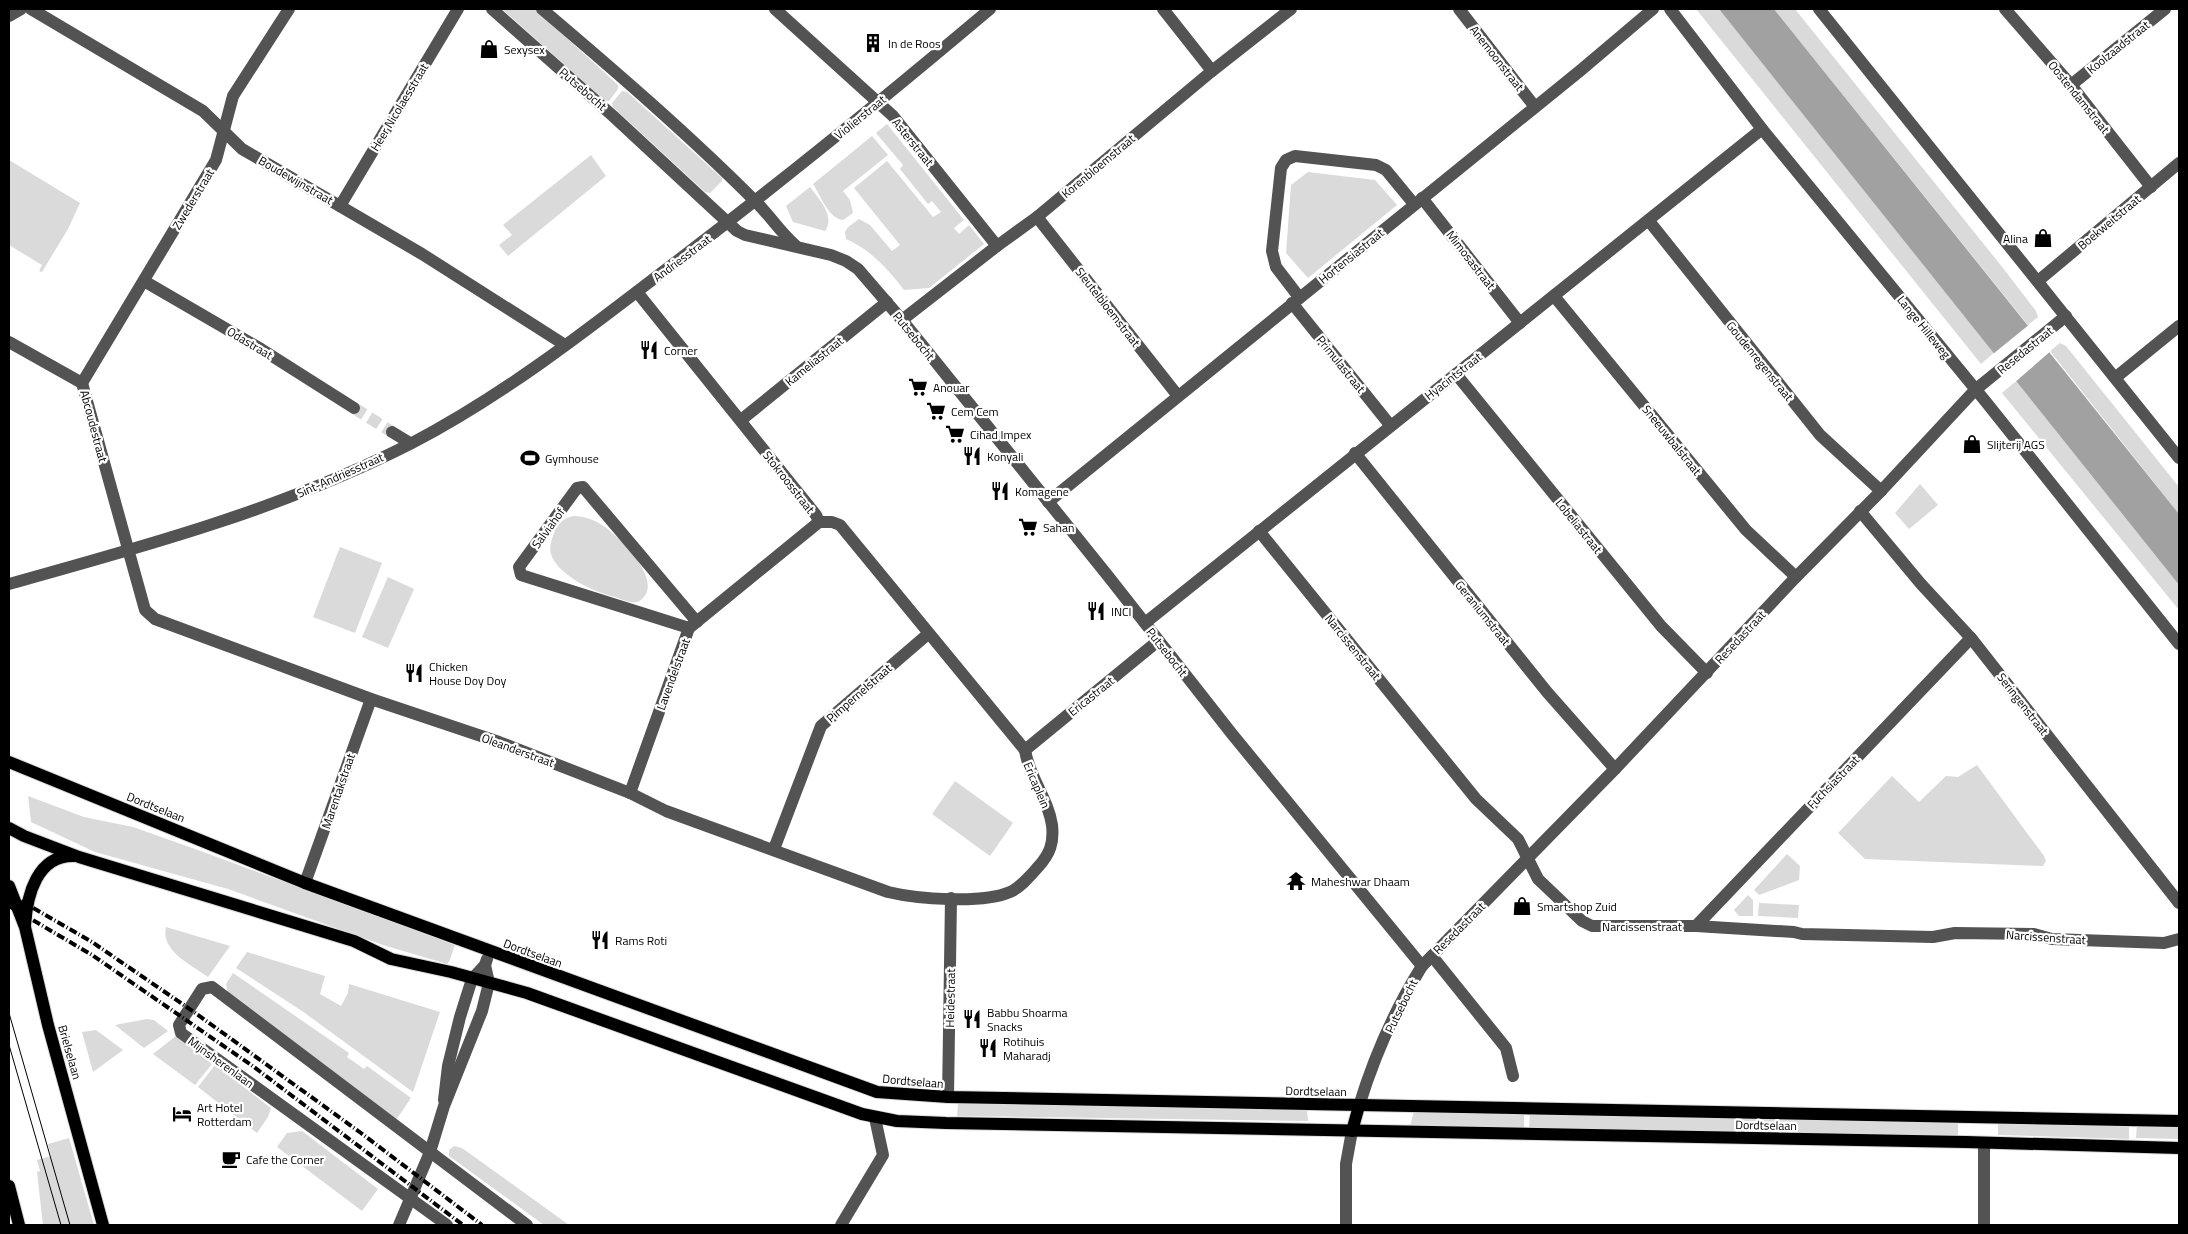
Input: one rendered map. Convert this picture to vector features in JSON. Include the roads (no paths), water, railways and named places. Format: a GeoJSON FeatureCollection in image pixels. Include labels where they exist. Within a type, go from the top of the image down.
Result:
{"type":"FeatureCollection","features":[{"type":"Feature","properties":{"kind":"main road","name":"Dordtselaan"},"geometry":{"type":"LineString","coordinates":[[9,762],[305,883],[860,1087],[897,1095],[1358,1106],[2179,1120]]}},
{"type":"Feature","properties":{"kind":"main road","name":"Dordtselaan"},"geometry":{"type":"LineString","coordinates":[[9,828],[24,836],[80,856],[354,941],[390,959],[451,972],[527,993],[875,1118],[946,1123],[2179,1148]]}},
{"type":"Feature","properties":{"kind":"main road"},"geometry":{"type":"LineString","coordinates":[[24,927],[26,903],[38,876],[46,866],[57,859],[80,856]]}},
{"type":"Feature","properties":{"kind":"main road","name":"Brielselaan"},"geometry":{"type":"LineString","coordinates":[[9,886],[24,927],[48,1025],[103,1225]]}},
{"type":"Feature","properties":{"kind":"main road","name":"Dordtselaan"},"geometry":{"type":"LineString","coordinates":[[1352,1131],[1358,1106]]}},
{"type":"Feature","properties":{"kind":"main road"},"geometry":{"type":"LineString","coordinates":[[9,1186],[19,1225]]}},
{"type":"Feature","properties":{"kind":"street"},"geometry":{"type":"LineString","coordinates":[[9,16],[21,9]]}},
{"type":"Feature","properties":{"kind":"street","name":"Boudewijnstraat"},"geometry":{"type":"LineString","coordinates":[[31,9],[203,111],[224,129],[242,149],[340,206],[565,345]]}},
{"type":"Feature","properties":{"kind":"street","name":"Zwederstraat"},"geometry":{"type":"LineString","coordinates":[[82,383],[216,160],[233,96],[289,9]]}},
{"type":"Feature","properties":{"kind":"street","name":"Heer Nicolaesstraat"},"geometry":{"type":"LineString","coordinates":[[340,206],[458,9]]}},
{"type":"Feature","properties":{"kind":"street","name":"Putsebocht"},"geometry":{"type":"LineString","coordinates":[[492,9],[613,116],[727,223],[745,235],[831,254],[858,269],[902,320],[1158,641],[1422,966],[1408,988],[1370,1072],[1358,1106]]}},
{"type":"Feature","properties":{"kind":"street"},"geometry":{"type":"LineString","coordinates":[[542,9],[612,68],[756,201],[796,247]]}},
{"type":"Feature","properties":{"kind":"street","name":"Asterstraat"},"geometry":{"type":"LineString","coordinates":[[775,9],[893,116],[997,246]]}},
{"type":"Feature","properties":{"kind":"street","name":"Violierstraat"},"geometry":{"type":"LineString","coordinates":[[727,223],[879,103],[990,9]]}},
{"type":"Feature","properties":{"kind":"street"},"geometry":{"type":"LineString","coordinates":[[1163,9],[1212,71]]}},
{"type":"Feature","properties":{"kind":"street","name":"Korenbloemstraat"},"geometry":{"type":"LineString","coordinates":[[902,320],[1037,217],[1212,71],[1291,9]]}},
{"type":"Feature","properties":{"kind":"street","name":"Anemoonstraat"},"geometry":{"type":"LineString","coordinates":[[1459,9],[1535,107]]}},
{"type":"Feature","properties":{"kind":"street","name":"Hortensiastraat"},"geometry":{"type":"LineString","coordinates":[[1048,502],[1653,9]]}},
{"type":"Feature","properties":{"kind":"street","name":"Lange Hilleweg"},"geometry":{"type":"LineString","coordinates":[[1670,9],[1762,129],[2179,644]]}},
{"type":"Feature","properties":{"kind":"street"},"geometry":{"type":"LineString","coordinates":[[1819,9],[2179,458]]}},
{"type":"Feature","properties":{"kind":"street","name":"Oostendamstraat"},"geometry":{"type":"LineString","coordinates":[[2005,9],[2071,85],[2151,187]]}},
{"type":"Feature","properties":{"kind":"street","name":"Koolzaadstraat"},"geometry":{"type":"LineString","coordinates":[[2071,85],[2165,9]]}},
{"type":"Feature","properties":{"kind":"street","name":"Hyacintstraat"},"geometry":{"type":"LineString","coordinates":[[1145,623],[1762,129]]}},
{"type":"Feature","properties":{"kind":"street","name":"Mimosastraat"},"geometry":{"type":"LineString","coordinates":[[1296,300],[1276,267],[1272,251],[1281,168],[1286,160],[1295,156],[1376,165],[1386,170],[1418,201],[1520,323]]}},
{"type":"Feature","properties":{"kind":"street","name":"Boekweitstraat"},"geometry":{"type":"LineString","coordinates":[[2038,281],[2179,163]]}},
{"type":"Feature","properties":{"kind":"street","name":"Sleutelbloemstraat"},"geometry":{"type":"LineString","coordinates":[[1037,217],[1178,396]]}},
{"type":"Feature","properties":{"kind":"street","name":"Goudenregenstraat"},"geometry":{"type":"LineString","coordinates":[[1649,221],[1820,435],[1881,491]]}},
{"type":"Feature","properties":{"kind":"street","name":"Andriesstraat"},"geometry":{"type":"LineString","coordinates":[[637,292],[727,223]]}},
{"type":"Feature","properties":{"kind":"street","name":"Odastraat"},"geometry":{"type":"LineString","coordinates":[[144,281],[261,349],[354,408]]}},
{"type":"Feature","properties":{"kind":"street","name":"Sint-Andriesstraat"},"geometry":{"type":"LineString","coordinates":[[9,584],[129,551],[271,505],[410,444],[465,414],[540,365],[637,292]]}},
{"type":"Feature","properties":{"kind":"street","name":"Stokroosstraat"},"geometry":{"type":"LineString","coordinates":[[637,292],[741,420],[816,515],[819,522],[832,522],[840,525],[1025,750]]}},
{"type":"Feature","properties":{"kind":"street","name":"Sneeuwbalstraat"},"geometry":{"type":"LineString","coordinates":[[1554,296],[1746,530],[1796,578]]}},
{"type":"Feature","properties":{"kind":"street","name":"Primulastraat"},"geometry":{"type":"LineString","coordinates":[[1296,300],[1390,425]]}},
{"type":"Feature","properties":{"kind":"street","name":"Kameliastraat"},"geometry":{"type":"LineString","coordinates":[[741,420],[887,302]]}},
{"type":"Feature","properties":{"kind":"street","name":"Resedastraat"},"geometry":{"type":"LineString","coordinates":[[1422,966],[1615,769],[1975,390],[2066,316]]}},
{"type":"Feature","properties":{"kind":"street"},"geometry":{"type":"LineString","coordinates":[[2115,378],[2179,326]]}},
{"type":"Feature","properties":{"kind":"street","name":"Abcoudestraat"},"geometry":{"type":"LineString","coordinates":[[9,342],[82,383],[129,551]]}},
{"type":"Feature","properties":{"kind":"street","name":"Lobeliastraat"},"geometry":{"type":"LineString","coordinates":[[1456,374],[1661,626],[1707,673]]}},
{"type":"Feature","properties":{"kind":"street"},"geometry":{"type":"LineString","coordinates":[[392,432],[410,444]]}},
{"type":"Feature","properties":{"kind":"street","name":"Geraniumstraat"},"geometry":{"type":"LineString","coordinates":[[1355,454],[1547,692],[1615,769]]}},
{"type":"Feature","properties":{"kind":"street","name":"Salviahof"},"geometry":{"type":"LineString","coordinates":[[583,487],[693,625],[521,575],[519,567],[577,488],[583,487]]}},
{"type":"Feature","properties":{"kind":"street","name":"Seringenstraat"},"geometry":{"type":"LineString","coordinates":[[1860,511],[1971,638],[2179,903]]}},
{"type":"Feature","properties":{"kind":"street"},"geometry":{"type":"LineString","coordinates":[[693,625],[819,522]]}},
{"type":"Feature","properties":{"kind":"street","name":"Narcissenstraat"},"geometry":{"type":"LineString","coordinates":[[1259,531],[1476,799],[1518,839],[1538,879],[1582,922],[1592,926],[1696,926],[1856,936],[1933,937],[1955,933],[2034,934],[2052,939],[2164,943],[2179,939]]}},
{"type":"Feature","properties":{"kind":"street","name":"Oleanderstraat"},"geometry":{"type":"LineString","coordinates":[[129,551],[145,610],[150,616],[371,699],[499,742],[630,793],[666,811],[888,892],[909,897],[952,898]]}},
{"type":"Feature","properties":{"kind":"street","name":"Lavendelstraat"},"geometry":{"type":"LineString","coordinates":[[630,793],[693,625]]}},
{"type":"Feature","properties":{"kind":"street","name":"Pimpernelstraat"},"geometry":{"type":"LineString","coordinates":[[774,849],[821,726],[928,634]]}},
{"type":"Feature","properties":{"kind":"street","name":"Fuchsiastraat"},"geometry":{"type":"LineString","coordinates":[[1696,926],[1971,638]]}},
{"type":"Feature","properties":{"kind":"street","name":"Ericastraat"},"geometry":{"type":"LineString","coordinates":[[1025,750],[1158,641]]}},
{"type":"Feature","properties":{"kind":"street","name":"Marentakstraat"},"geometry":{"type":"LineString","coordinates":[[305,883],[371,699]]}},
{"type":"Feature","properties":{"kind":"street","name":"Ericaplein"},"geometry":{"type":"LineString","coordinates":[[952,898],[992,896],[1008,893],[1022,884],[1049,853],[1053,838],[1052,825],[1042,794],[1027,764],[1025,750]]}},
{"type":"Feature","properties":{"kind":"street","name":"Heidestraat"},"geometry":{"type":"LineString","coordinates":[[948,1097],[952,898]]}},
{"type":"Feature","properties":{"kind":"street","name":"Dordtselaan"},"geometry":{"type":"LineString","coordinates":[[472,979],[485,965],[489,951]]}},
{"type":"Feature","properties":{"kind":"street"},"geometry":{"type":"LineString","coordinates":[[1432,956],[1506,1048],[1513,1076]]}},
{"type":"Feature","properties":{"kind":"street"},"geometry":{"type":"LineString","coordinates":[[399,1225],[412,1198],[430,1152],[444,1106],[474,1036],[490,983],[485,965]]}},
{"type":"Feature","properties":{"kind":"street"},"geometry":{"type":"LineString","coordinates":[[444,1106],[448,1066],[472,979]]}},
{"type":"Feature","properties":{"kind":"street","name":"Mijnsherenlaan"},"geometry":{"type":"LineString","coordinates":[[447,1225],[181,1033],[179,1025],[202,988],[212,988],[527,1225]]}},
{"type":"Feature","properties":{"kind":"street"},"geometry":{"type":"LineString","coordinates":[[845,1224],[883,1155],[875,1118]]}},
{"type":"Feature","properties":{"kind":"street"},"geometry":{"type":"LineString","coordinates":[[1346,1225],[1346,1164],[1352,1131]]}},
{"type":"Feature","properties":{"kind":"street"},"geometry":{"type":"LineString","coordinates":[[1984,1143],[1984,1225]]}},
{"type":"Feature","properties":{"kind":"tunnel"},"geometry":{"type":"LineString","coordinates":[[354,408],[392,432]]}},
{"type":"Feature","properties":{"kind":"tram line"},"geometry":{"type":"LineString","coordinates":[[9,1013],[70,1225]]}},
{"type":"Feature","properties":{"kind":"tram line"},"geometry":{"type":"LineString","coordinates":[[9,1045],[61,1225]]}},
{"type":"Feature","properties":{"kind":"railway"},"geometry":{"type":"LineString","coordinates":[[9,894],[92,942],[194,1012],[361,1133],[482,1225]]}},
{"type":"Feature","properties":{"kind":"railway"},"geometry":{"type":"LineString","coordinates":[[9,906],[92,955],[254,1067],[463,1225]]}},
{"type":"Feature","properties":{"kind":"place","name":"In de Roos"},"geometry":{"type":"Point","coordinates":[873,43]}},
{"type":"Feature","properties":{"kind":"place","name":"Sexysex"},"geometry":{"type":"Point","coordinates":[489,49]}},
{"type":"Feature","properties":{"kind":"place","name":"Alina"},"geometry":{"type":"Point","coordinates":[2043,238]}},
{"type":"Feature","properties":{"kind":"place","name":"Corner"},"geometry":{"type":"Point","coordinates":[649,350]}},
{"type":"Feature","properties":{"kind":"place","name":"Anouar"},"geometry":{"type":"Point","coordinates":[918,387]}},
{"type":"Feature","properties":{"kind":"place","name":"Cem Cem"},"geometry":{"type":"Point","coordinates":[936,411]}},
{"type":"Feature","properties":{"kind":"place","name":"Cihad Impex"},"geometry":{"type":"Point","coordinates":[955,434]}},
{"type":"Feature","properties":{"kind":"place","name":"Slijterij AGS"},"geometry":{"type":"Point","coordinates":[1972,444]}},
{"type":"Feature","properties":{"kind":"place","name":"Konyali"},"geometry":{"type":"Point","coordinates":[972,456]}},
{"type":"Feature","properties":{"kind":"place","name":"Gymhouse"},"geometry":{"type":"Point","coordinates":[530,458]}},
{"type":"Feature","properties":{"kind":"place","name":"Komagene"},"geometry":{"type":"Point","coordinates":[1000,491]}},
{"type":"Feature","properties":{"kind":"place","name":"Sahan"},"geometry":{"type":"Point","coordinates":[1028,527]}},
{"type":"Feature","properties":{"kind":"place","name":"INCI"},"geometry":{"type":"Point","coordinates":[1096,611]}},
{"type":"Feature","properties":{"kind":"place","name":"Chicken House Doy Doy"},"geometry":{"type":"Point","coordinates":[414,673]}},
{"type":"Feature","properties":{"kind":"place","name":"Maheshwar Dhaam"},"geometry":{"type":"Point","coordinates":[1296,881]}},
{"type":"Feature","properties":{"kind":"place","name":"Smartshop Zuid"},"geometry":{"type":"Point","coordinates":[1522,906]}},
{"type":"Feature","properties":{"kind":"place","name":"Rams Roti"},"geometry":{"type":"Point","coordinates":[600,940]}},
{"type":"Feature","properties":{"kind":"place","name":"Babbu Shoarma Snacks"},"geometry":{"type":"Point","coordinates":[972,1019]}},
{"type":"Feature","properties":{"kind":"place","name":"Rotihuis Maharadj"},"geometry":{"type":"Point","coordinates":[988,1048]}},
{"type":"Feature","properties":{"kind":"place","name":"Art Hotel Rotterdam"},"geometry":{"type":"Point","coordinates":[182,1114]}},
{"type":"Feature","properties":{"kind":"place","name":"Cafe the Corner"},"geometry":{"type":"Point","coordinates":[231,1159]}}]}
